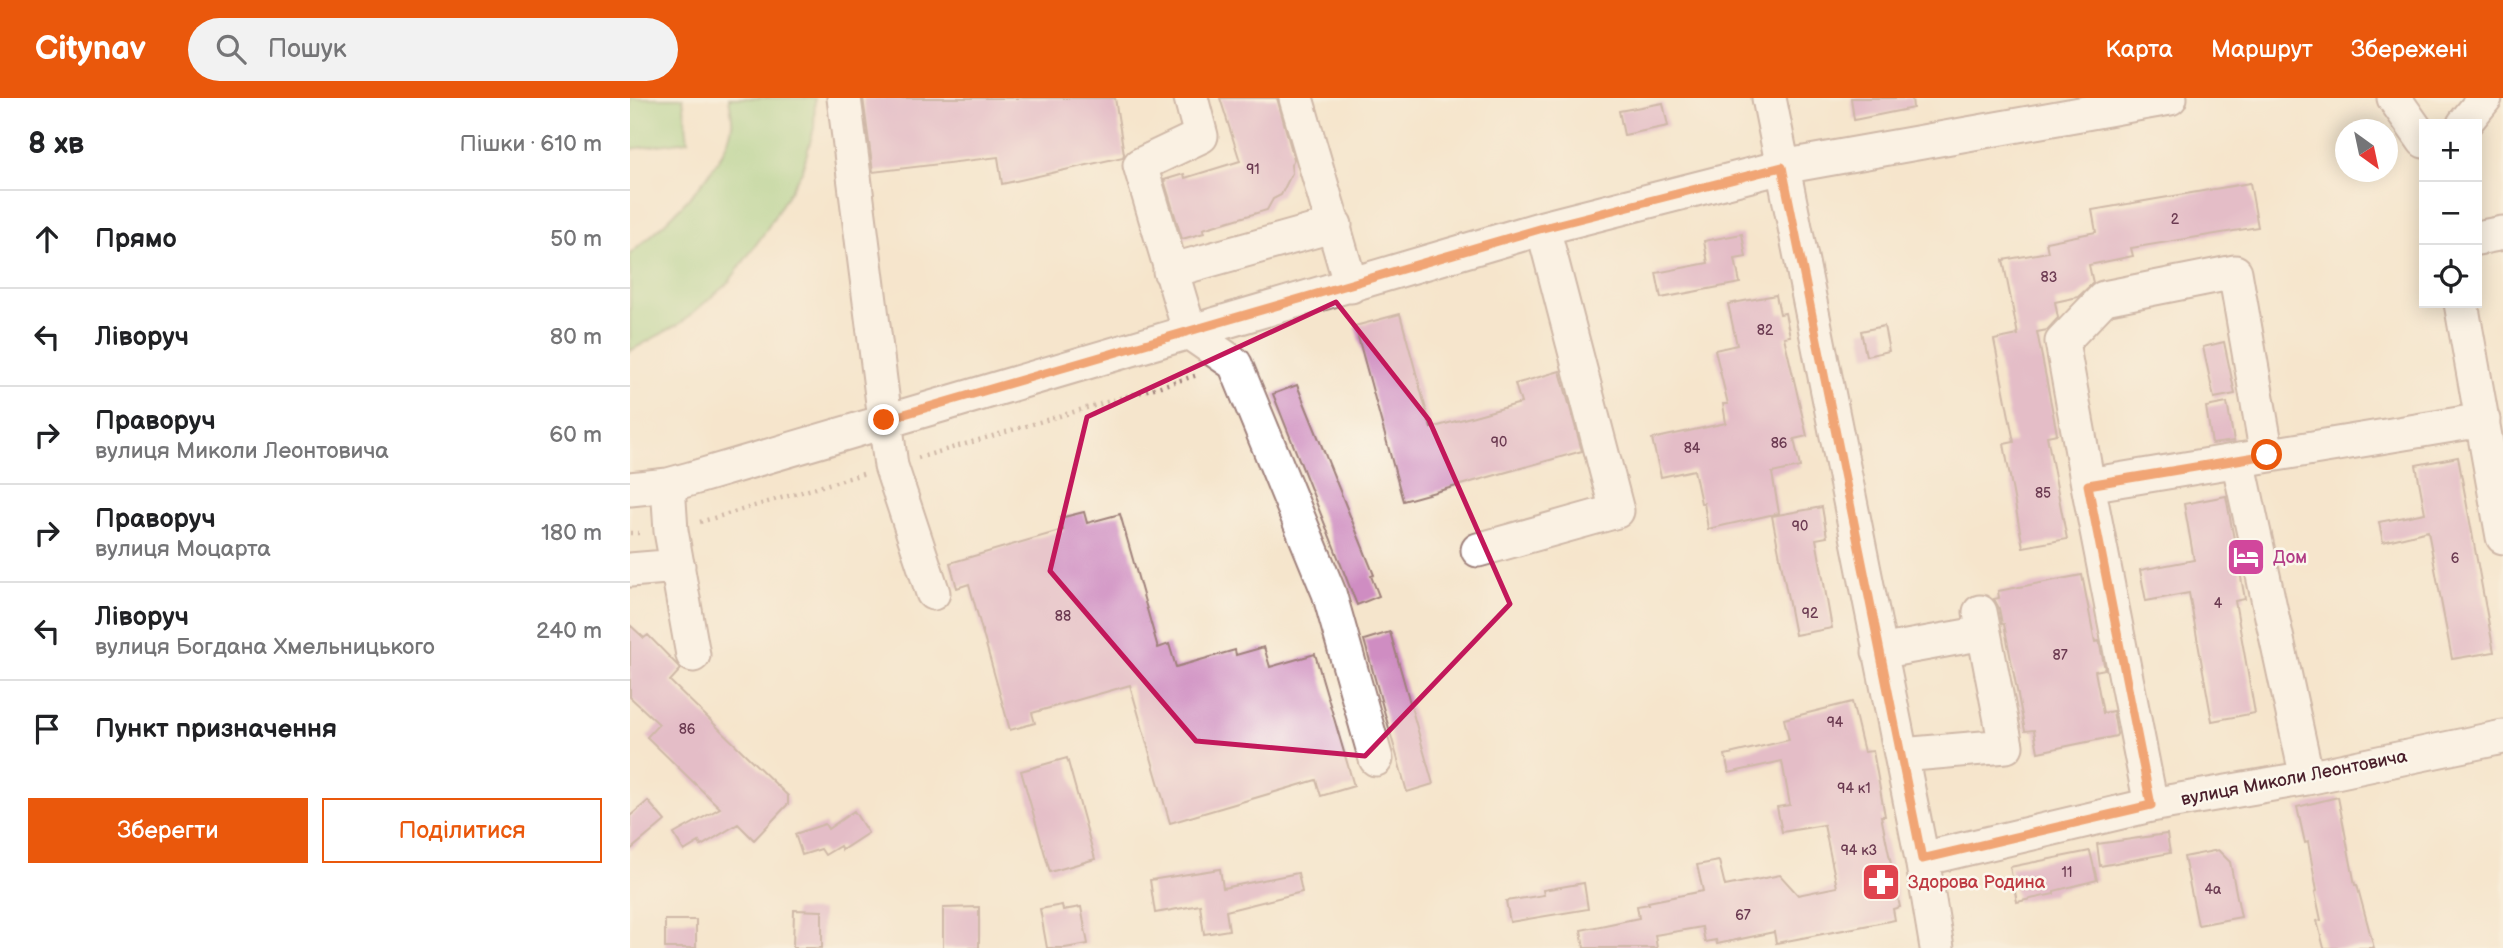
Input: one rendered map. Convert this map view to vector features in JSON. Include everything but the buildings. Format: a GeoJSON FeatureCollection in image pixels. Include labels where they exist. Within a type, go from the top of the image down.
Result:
{"type":"FeatureCollection","features":[{"type":"Feature","properties":{"kind":"street"},"geometry":{"type":"LineString","coordinates":[[844,98],[891,466],[933,593]]}},
{"type":"Feature","properties":{"kind":"street"},"geometry":{"type":"LineString","coordinates":[[1191,98],[1201,136],[1140,165],[1190,333],[1235,364],[1329,593],[1376,759]]}},
{"type":"Feature","properties":{"kind":"street"},"geometry":{"type":"LineString","coordinates":[[1296,98],[1351,286]]}},
{"type":"Feature","properties":{"kind":"street"},"geometry":{"type":"LineString","coordinates":[[1769,98],[1922,859],[1932,947]]}},
{"type":"Feature","properties":{"kind":"street"},"geometry":{"type":"LineString","coordinates":[[693,655],[671,531],[641,487],[1190,333],[1543,228],[1782,167],[2169,98]]}},
{"type":"Feature","properties":{"kind":"street"},"geometry":{"type":"LineString","coordinates":[[2394,98],[2419,134]]}},
{"type":"Feature","properties":{"kind":"street"},"geometry":{"type":"LineString","coordinates":[[2468,119],[2485,98]]}},
{"type":"Feature","properties":{"kind":"street"},"geometry":{"type":"LineString","coordinates":[[1170,271],[1335,225]]}},
{"type":"Feature","properties":{"kind":"street"},"geometry":{"type":"LineString","coordinates":[[1478,550],[1617,511],[1543,228]]}},
{"type":"Feature","properties":{"kind":"street"},"geometry":{"type":"LineString","coordinates":[[2482,237],[2503,233]]}},
{"type":"Feature","properties":{"kind":"street"},"geometry":{"type":"LineString","coordinates":[[2151,805],[2062,342],[2104,298],[2235,272],[2253,458],[2307,779]]}},
{"type":"Feature","properties":{"kind":"street"},"geometry":{"type":"LineString","coordinates":[[2462,308],[2503,537]]}},
{"type":"Feature","properties":{"kind":"street"},"geometry":{"type":"LineString","coordinates":[[2088,485],[2483,420]]}},
{"type":"Feature","properties":{"kind":"street"},"geometry":{"type":"LineString","coordinates":[[630,570],[678,566]]}},
{"type":"Feature","properties":{"kind":"street"},"geometry":{"type":"LineString","coordinates":[[1880,652],[1982,623],[2006,746],[1901,755]]}},
{"type":"Feature","properties":{"kind":"street","name":"вулиця Миколи Леонтовича"},"geometry":{"type":"LineString","coordinates":[[1922,859],[2151,805],[2307,779],[2503,737]]}},
{"type":"Feature","properties":{"kind":"path"},"geometry":{"type":"LineString","coordinates":[[630,533],[671,531],[1235,364]]}},
{"type":"Feature","properties":{"kind":"highlighted area"},"geometry":{"type":"Polygon","coordinates":[[[1336,302],[1429,420],[1510,604],[1365,756],[1196,741],[1050,571],[1087,417],[1336,302]]]}},
{"type":"Feature","properties":{"kind":"green space"},"geometry":{"type":"Polygon","coordinates":[[[630,98],[683,98],[688,141],[630,149],[630,98]]]}},
{"type":"Feature","properties":{"kind":"green space"},"geometry":{"type":"Polygon","coordinates":[[[729,98],[815,98],[814,128],[802,171],[765,232],[728,283],[681,323],[630,351],[630,254],[691,196],[718,160],[732,125],[729,98]]]}},
{"type":"Feature","properties":{"kind":"place","name":"Дом"},"geometry":{"type":"Point","coordinates":[2246,557]}},
{"type":"Feature","properties":{"kind":"place","name":"Здорова Родина"},"geometry":{"type":"Point","coordinates":[1881,882]}},
{"type":"Feature","properties":{"kind":"route"},"geometry":{"type":"LineString","coordinates":[[884,420],[1543,228],[1782,167],[1922,859],[2151,805],[2088,485],[2267,455]]}}]}
